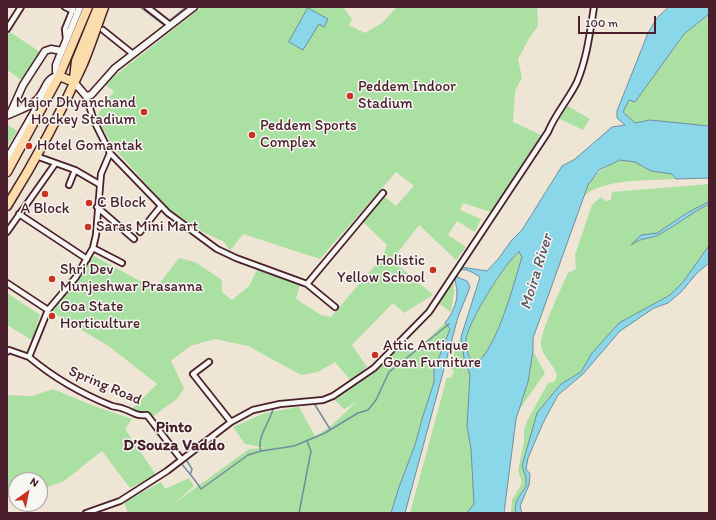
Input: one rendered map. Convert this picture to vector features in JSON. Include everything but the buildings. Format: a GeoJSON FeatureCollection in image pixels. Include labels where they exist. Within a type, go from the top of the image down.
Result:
{"type":"FeatureCollection","features":[{"type":"Feature","properties":{"kind":"highway"},"geometry":{"type":"LineString","coordinates":[[7,172],[59,76],[88,7]]}},
{"type":"Feature","properties":{"kind":"highway"},"geometry":{"type":"LineString","coordinates":[[74,82],[76,61],[98,7]]}},
{"type":"Feature","properties":{"kind":"highway"},"geometry":{"type":"LineString","coordinates":[[7,206],[36,156],[74,82],[104,7]]}},
{"type":"Feature","properties":{"kind":"highway"},"geometry":{"type":"LineString","coordinates":[[59,76],[74,82]]}},
{"type":"Feature","properties":{"kind":"main road"},"geometry":{"type":"LineString","coordinates":[[8,114],[37,100],[49,81],[53,77],[59,76]]}},
{"type":"Feature","properties":{"kind":"street"},"geometry":{"type":"LineString","coordinates":[[7,29],[20,7]]}},
{"type":"Feature","properties":{"kind":"street"},"geometry":{"type":"LineString","coordinates":[[65,7],[73,9],[65,30],[66,41]]}},
{"type":"Feature","properties":{"kind":"street"},"geometry":{"type":"LineString","coordinates":[[59,76],[56,72],[56,65],[80,7]]}},
{"type":"Feature","properties":{"kind":"street"},"geometry":{"type":"LineString","coordinates":[[147,7],[170,24]]}},
{"type":"Feature","properties":{"kind":"street"},"geometry":{"type":"LineString","coordinates":[[86,96],[91,95],[115,68],[170,24],[194,7]]}},
{"type":"Feature","properties":{"kind":"street"},"geometry":{"type":"LineString","coordinates":[[86,513],[120,501],[182,459],[231,422],[253,410],[280,404],[323,400],[333,396],[374,368],[429,312],[548,132],[552,121],[576,82],[586,52],[594,7]]}},
{"type":"Feature","properties":{"kind":"street"},"geometry":{"type":"LineString","coordinates":[[103,30],[133,54]]}},
{"type":"Feature","properties":{"kind":"street"},"geometry":{"type":"LineString","coordinates":[[8,114],[23,85],[45,51],[50,49],[62,51]]}},
{"type":"Feature","properties":{"kind":"street"},"geometry":{"type":"LineString","coordinates":[[74,82],[86,96],[94,121],[110,152],[161,206],[217,249],[236,258],[307,284],[335,307]]}},
{"type":"Feature","properties":{"kind":"street"},"geometry":{"type":"LineString","coordinates":[[7,159],[37,107],[37,100]]}},
{"type":"Feature","properties":{"kind":"street"},"geometry":{"type":"LineString","coordinates":[[7,352],[9,350],[29,358],[48,310],[76,277],[93,248],[96,235],[99,184],[101,174],[110,152]]}},
{"type":"Feature","properties":{"kind":"street"},"geometry":{"type":"LineString","coordinates":[[36,156],[75,170],[99,184]]}},
{"type":"Feature","properties":{"kind":"street"},"geometry":{"type":"LineString","coordinates":[[7,232],[55,164]]}},
{"type":"Feature","properties":{"kind":"street"},"geometry":{"type":"LineString","coordinates":[[68,185],[75,170]]}},
{"type":"Feature","properties":{"kind":"street"},"geometry":{"type":"LineString","coordinates":[[307,284],[382,193]]}},
{"type":"Feature","properties":{"kind":"street"},"geometry":{"type":"LineString","coordinates":[[140,232],[161,206]]}},
{"type":"Feature","properties":{"kind":"street"},"geometry":{"type":"LineString","coordinates":[[97,207],[134,239]]}},
{"type":"Feature","properties":{"kind":"street"},"geometry":{"type":"LineString","coordinates":[[19,214],[87,259]]}},
{"type":"Feature","properties":{"kind":"street"},"geometry":{"type":"LineString","coordinates":[[93,248],[122,262]]}},
{"type":"Feature","properties":{"kind":"street"},"geometry":{"type":"LineString","coordinates":[[7,283],[48,310]]}},
{"type":"Feature","properties":{"kind":"street","name":"Spring Road"},"geometry":{"type":"LineString","coordinates":[[29,358],[47,373],[64,383],[113,406],[124,409],[136,416],[147,415],[182,459]]}},
{"type":"Feature","properties":{"kind":"street"},"geometry":{"type":"LineString","coordinates":[[209,362],[193,374],[231,422]]}},
{"type":"Feature","properties":{"kind":"green space"},"geometry":{"type":"Polygon","coordinates":[[[202,7],[343,7],[352,19],[349,25],[365,33],[382,23],[397,7],[537,7],[538,26],[518,59],[522,78],[515,91],[513,122],[541,135],[491,212],[463,203],[460,210],[481,219],[475,232],[457,221],[448,235],[466,247],[456,260],[419,225],[392,260],[433,295],[404,313],[393,303],[352,345],[367,367],[350,380],[335,362],[318,372],[301,375],[248,346],[215,339],[190,346],[171,361],[184,388],[178,398],[151,418],[132,409],[157,384],[110,347],[52,312],[94,256],[155,289],[179,258],[195,262],[222,280],[222,292],[232,300],[249,286],[257,270],[300,284],[296,299],[321,315],[331,317],[383,256],[387,245],[363,222],[384,196],[396,206],[414,186],[396,172],[320,259],[243,234],[230,251],[224,242],[201,231],[168,208],[114,148],[96,117],[114,91],[104,84],[202,7]]]}},
{"type":"Feature","properties":{"kind":"green space"},"geometry":{"type":"Polygon","coordinates":[[[709,14],[709,126],[650,120],[635,123],[623,112],[629,100],[635,102],[684,34],[709,14]]]}},
{"type":"Feature","properties":{"kind":"green space"},"geometry":{"type":"Polygon","coordinates":[[[10,32],[40,52],[23,81],[7,70],[7,36],[10,32]]]}},
{"type":"Feature","properties":{"kind":"green space"},"geometry":{"type":"Polygon","coordinates":[[[566,105],[590,119],[583,130],[558,118],[566,105]]]}},
{"type":"Feature","properties":{"kind":"green space"},"geometry":{"type":"Polygon","coordinates":[[[7,124],[17,131],[7,147],[7,124]]]}},
{"type":"Feature","properties":{"kind":"green space"},"geometry":{"type":"Polygon","coordinates":[[[620,160],[635,162],[651,171],[672,174],[676,179],[612,184],[600,187],[590,192],[583,198],[589,184],[597,174],[606,167],[620,160]]]}},
{"type":"Feature","properties":{"kind":"green space"},"geometry":{"type":"Polygon","coordinates":[[[709,184],[709,202],[687,213],[657,233],[641,235],[632,244],[639,240],[658,235],[709,204],[709,246],[683,282],[670,295],[619,323],[592,353],[581,372],[561,384],[527,450],[522,466],[526,477],[525,486],[517,500],[515,508],[516,513],[511,513],[512,500],[522,483],[518,470],[527,421],[548,383],[554,382],[557,376],[542,350],[541,340],[568,273],[576,269],[575,255],[592,205],[601,197],[606,201],[611,200],[612,192],[709,184]]]}},
{"type":"Feature","properties":{"kind":"green space"},"geometry":{"type":"Polygon","coordinates":[[[519,252],[523,257],[499,327],[486,352],[479,361],[471,360],[466,344],[468,331],[480,307],[497,279],[513,257],[519,252]]]}},
{"type":"Feature","properties":{"kind":"green space"},"geometry":{"type":"Polygon","coordinates":[[[453,279],[454,292],[451,312],[438,303],[453,279]]]}},
{"type":"Feature","properties":{"kind":"green space"},"geometry":{"type":"Polygon","coordinates":[[[7,293],[40,315],[32,340],[7,325],[7,293]]]}},
{"type":"Feature","properties":{"kind":"green space"},"geometry":{"type":"Polygon","coordinates":[[[445,323],[450,329],[434,370],[434,382],[415,445],[391,513],[128,513],[124,502],[161,482],[165,489],[189,478],[194,486],[172,505],[249,449],[266,448],[245,444],[233,427],[265,413],[299,407],[315,436],[321,433],[357,402],[344,409],[334,399],[368,376],[404,342],[414,352],[445,323]]]}},
{"type":"Feature","properties":{"kind":"green space"},"geometry":{"type":"Polygon","coordinates":[[[461,337],[464,358],[470,375],[467,426],[471,449],[474,504],[467,513],[410,513],[447,377],[451,378],[454,371],[450,368],[455,349],[461,337]]]}},
{"type":"Feature","properties":{"kind":"green space"},"geometry":{"type":"Polygon","coordinates":[[[533,351],[545,373],[519,410],[528,382],[533,351]]]}},
{"type":"Feature","properties":{"kind":"green space"},"geometry":{"type":"Polygon","coordinates":[[[53,389],[94,406],[132,419],[125,429],[156,475],[130,488],[102,451],[64,481],[48,487],[48,472],[8,472],[7,497],[7,395],[32,396],[53,389]]]}},
{"type":"Feature","properties":{"kind":"water","name":"Moira River"},"geometry":{"type":"Polygon","coordinates":[[[669,7],[709,7],[709,14],[684,34],[635,102],[629,100],[623,112],[635,123],[650,120],[709,126],[709,178],[676,179],[672,174],[651,171],[635,162],[620,160],[599,170],[588,185],[533,338],[533,351],[528,382],[516,419],[504,513],[467,513],[474,504],[471,449],[467,426],[470,375],[464,358],[461,337],[480,277],[467,270],[458,271],[457,277],[467,281],[470,287],[458,317],[405,513],[391,513],[415,445],[434,382],[434,370],[450,329],[445,323],[452,312],[456,301],[456,271],[461,267],[487,271],[499,258],[511,241],[522,230],[562,166],[575,159],[612,127],[625,125],[617,118],[617,111],[648,33],[657,18],[669,7]],[[519,252],[506,266],[488,292],[473,320],[466,339],[467,350],[471,360],[479,361],[493,340],[505,312],[522,257],[519,252]]]}},
{"type":"Feature","properties":{"kind":"water"},"geometry":{"type":"Polygon","coordinates":[[[308,8],[328,19],[324,27],[319,24],[303,50],[289,42],[308,8]]]}},
{"type":"Feature","properties":{"kind":"water"},"geometry":{"type":"Polygon","coordinates":[[[709,202],[709,204],[660,234],[639,240],[631,245],[641,235],[657,233],[687,213],[709,202]]]}},
{"type":"Feature","properties":{"kind":"water"},"geometry":{"type":"Polygon","coordinates":[[[709,246],[709,263],[697,273],[681,292],[668,303],[654,308],[620,331],[583,374],[558,395],[543,423],[528,458],[526,469],[530,474],[529,485],[520,506],[522,513],[516,513],[515,508],[517,500],[526,486],[526,477],[522,466],[537,413],[561,384],[581,372],[592,353],[619,323],[670,295],[683,282],[709,246]]]}},
{"type":"Feature","properties":{"kind":"waterway"},"geometry":{"type":"LineString","coordinates":[[140,7],[164,25],[186,7]]}},
{"type":"Feature","properties":{"kind":"waterway"},"geometry":{"type":"LineString","coordinates":[[157,475],[178,459],[201,489],[248,455],[261,451],[294,446],[325,433],[358,413],[368,410],[376,400],[389,372],[449,324]]}},
{"type":"Feature","properties":{"kind":"waterway"},"geometry":{"type":"LineString","coordinates":[[315,405],[330,429]]}},
{"type":"Feature","properties":{"kind":"waterway"},"geometry":{"type":"LineString","coordinates":[[261,451],[260,441],[273,409]]}},
{"type":"Feature","properties":{"kind":"waterway"},"geometry":{"type":"LineString","coordinates":[[299,513],[311,451],[307,441]]}},
{"type":"Feature","properties":{"kind":"waterway"},"geometry":{"type":"LineString","coordinates":[[187,461],[192,469],[191,473]]}},
{"type":"Feature","properties":{"kind":"place","name":"Peddem Indoor Stadium"},"geometry":{"type":"Point","coordinates":[350,96]}},
{"type":"Feature","properties":{"kind":"place","name":"Major Dhyanchand Hockey Stadium"},"geometry":{"type":"Point","coordinates":[144,112]}},
{"type":"Feature","properties":{"kind":"place","name":"Peddem Sports Complex"},"geometry":{"type":"Point","coordinates":[252,135]}},
{"type":"Feature","properties":{"kind":"place","name":"Hotel Gomantak"},"geometry":{"type":"Point","coordinates":[29,146]}},
{"type":"Feature","properties":{"kind":"place","name":"A Block"},"geometry":{"type":"Point","coordinates":[45,194]}},
{"type":"Feature","properties":{"kind":"place","name":"C Block"},"geometry":{"type":"Point","coordinates":[89,203]}},
{"type":"Feature","properties":{"kind":"place","name":"Saras Mini Mart"},"geometry":{"type":"Point","coordinates":[88,227]}},
{"type":"Feature","properties":{"kind":"place","name":"Holistic Yellow School"},"geometry":{"type":"Point","coordinates":[433,270]}},
{"type":"Feature","properties":{"kind":"place","name":"Shri Dev Munjeshwar Prasanna"},"geometry":{"type":"Point","coordinates":[52,279]}},
{"type":"Feature","properties":{"kind":"place","name":"Goa State Horticulture"},"geometry":{"type":"Point","coordinates":[52,316]}},
{"type":"Feature","properties":{"kind":"place","name":"Attic Antique Goan Furniture"},"geometry":{"type":"Point","coordinates":[375,355]}},
{"type":"Feature","properties":{"kind":"district","name":"Pinto D’Souza Vaddo"},"geometry":{"type":"Point","coordinates":[174,437]}}]}
